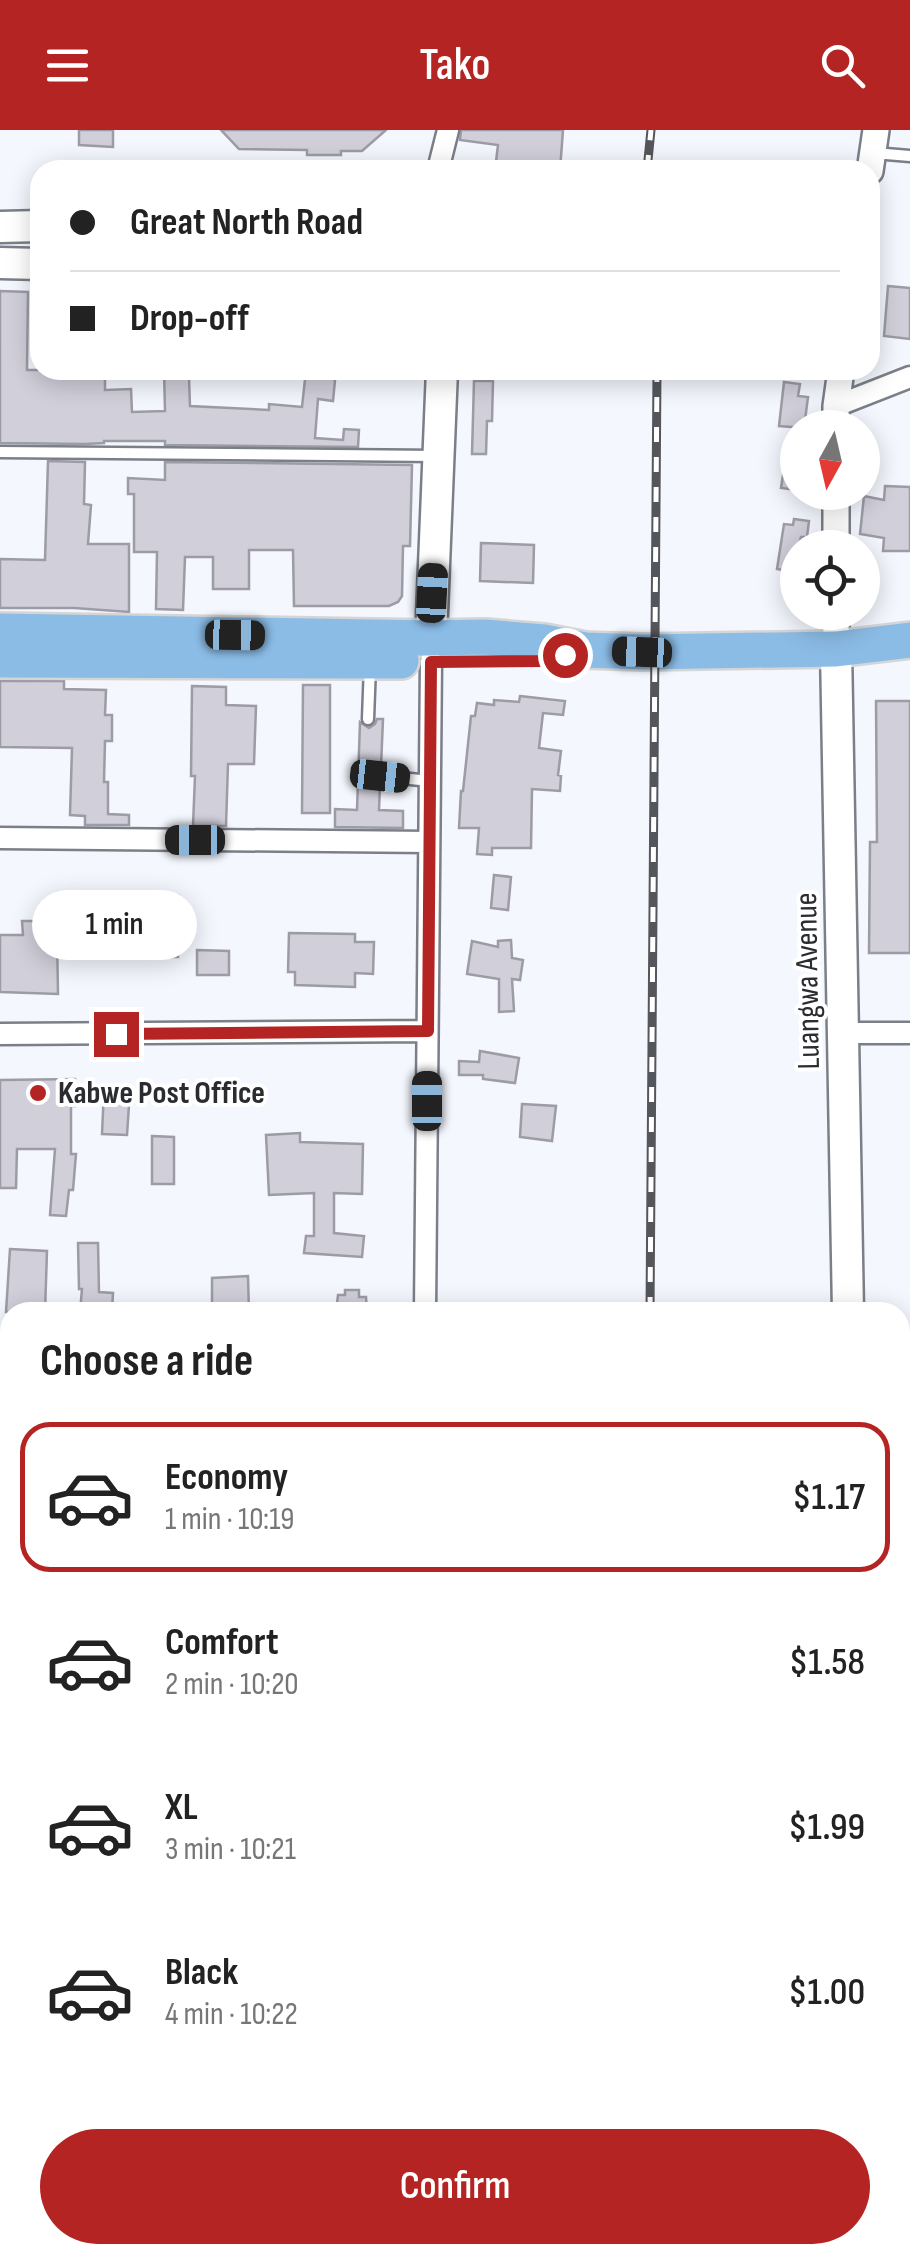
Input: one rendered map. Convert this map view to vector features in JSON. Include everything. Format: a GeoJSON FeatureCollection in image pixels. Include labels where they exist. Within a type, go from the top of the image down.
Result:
{"type":"FeatureCollection","features":[{"type":"Feature","properties":{"kind":"highway"},"geometry":{"type":"LineString","coordinates":[[0,632],[431,650]]}},
{"type":"Feature","properties":{"kind":"highway"},"geometry":{"type":"LineString","coordinates":[[0,660],[370,662],[485,637],[586,650],[642,652],[836,649],[910,640]]}},
{"type":"Feature","properties":{"kind":"main road"},"geometry":{"type":"LineString","coordinates":[[0,226],[30,226]]}},
{"type":"Feature","properties":{"kind":"main road"},"geometry":{"type":"LineString","coordinates":[[0,263],[30,264]]}},
{"type":"Feature","properties":{"kind":"main road"},"geometry":{"type":"LineString","coordinates":[[431,650],[442,380]]}},
{"type":"Feature","properties":{"kind":"main road","name":"Luangwa Avenue"},"geometry":{"type":"LineString","coordinates":[[836,649],[848,1302]]}},
{"type":"Feature","properties":{"kind":"street"},"geometry":{"type":"LineString","coordinates":[[440,160],[447,132]]}},
{"type":"Feature","properties":{"kind":"street"},"geometry":{"type":"LineString","coordinates":[[447,132],[453,160]]}},
{"type":"Feature","properties":{"kind":"street"},"geometry":{"type":"LineString","coordinates":[[849,410],[910,377]]}},
{"type":"Feature","properties":{"kind":"street"},"geometry":{"type":"LineString","coordinates":[[837,410],[840,380]]}},
{"type":"Feature","properties":{"kind":"street"},"geometry":{"type":"LineString","coordinates":[[836,630],[836,649]]}},
{"type":"Feature","properties":{"kind":"street"},"geometry":{"type":"LineString","coordinates":[[425,1302],[431,650]]}},
{"type":"Feature","properties":{"kind":"street"},"geometry":{"type":"LineString","coordinates":[[0,838],[429,842]]}},
{"type":"Feature","properties":{"kind":"street"},"geometry":{"type":"LineString","coordinates":[[0,1034],[428,1031]]}},
{"type":"Feature","properties":{"kind":"street"},"geometry":{"type":"LineString","coordinates":[[844,1034],[910,1033]]}},
{"type":"Feature","properties":{"kind":"lane"},"geometry":{"type":"LineString","coordinates":[[873,151],[910,156]]}},
{"type":"Feature","properties":{"kind":"lane"},"geometry":{"type":"LineString","coordinates":[[0,452],[438,456]]}},
{"type":"Feature","properties":{"kind":"lane"},"geometry":{"type":"LineString","coordinates":[[368,719],[370,662]]}},
{"type":"Feature","properties":{"kind":"lane"},"geometry":{"type":"LineString","coordinates":[[380,776],[430,780]]}},
{"type":"Feature","properties":{"kind":"building"},"geometry":{"type":"Polygon","coordinates":[[[79,130],[113,130],[113,147],[79,145],[79,130]]]}},
{"type":"Feature","properties":{"kind":"building"},"geometry":{"type":"Polygon","coordinates":[[[221,130],[386,130],[362,151],[307,155],[307,150],[239,149],[221,130]]]}},
{"type":"Feature","properties":{"kind":"building"},"geometry":{"type":"Polygon","coordinates":[[[461,130],[563,130],[561,160],[496,160],[498,145],[460,140],[461,130]]]}},
{"type":"Feature","properties":{"kind":"building"},"geometry":{"type":"Polygon","coordinates":[[[888,286],[910,288],[910,339],[884,336],[888,286]]]}},
{"type":"Feature","properties":{"kind":"building"},"geometry":{"type":"Polygon","coordinates":[[[0,291],[28,292],[30,380],[105,380],[105,390],[131,389],[132,412],[165,411],[164,380],[189,380],[190,406],[269,410],[269,404],[302,407],[305,380],[335,380],[333,401],[318,399],[315,438],[343,440],[344,429],[359,430],[358,447],[165,445],[165,441],[0,443],[0,291]]]}},
{"type":"Feature","properties":{"kind":"building"},"geometry":{"type":"Polygon","coordinates":[[[474,381],[493,381],[486,454],[472,454],[474,381]]]}},
{"type":"Feature","properties":{"kind":"building"},"geometry":{"type":"Polygon","coordinates":[[[784,382],[800,384],[798,396],[808,397],[806,410],[781,410],[784,382]]]}},
{"type":"Feature","properties":{"kind":"building"},"geometry":{"type":"Polygon","coordinates":[[[48,461],[85,462],[84,504],[91,505],[88,544],[129,544],[129,612],[0,608],[0,559],[45,560],[48,461]]]}},
{"type":"Feature","properties":{"kind":"building"},"geometry":{"type":"Polygon","coordinates":[[[165,462],[412,465],[410,546],[403,546],[402,596],[389,606],[294,606],[293,550],[249,550],[249,589],[213,589],[213,557],[185,557],[183,610],[156,609],[157,552],[134,552],[134,494],[128,494],[128,478],[165,480],[165,462]]]}},
{"type":"Feature","properties":{"kind":"building"},"geometry":{"type":"Polygon","coordinates":[[[885,486],[910,487],[910,551],[883,551],[880,530],[860,530],[863,510],[880,510],[880,499],[884,500],[885,486]]]}},
{"type":"Feature","properties":{"kind":"building"},"geometry":{"type":"Polygon","coordinates":[[[794,519],[809,521],[808,530],[783,530],[784,524],[793,525],[794,519]]]}},
{"type":"Feature","properties":{"kind":"building"},"geometry":{"type":"Polygon","coordinates":[[[481,543],[534,545],[533,583],[480,581],[481,543]]]}},
{"type":"Feature","properties":{"kind":"building"},"geometry":{"type":"Polygon","coordinates":[[[0,681],[64,681],[64,689],[106,690],[105,715],[112,715],[112,741],[105,741],[108,814],[129,815],[129,825],[85,825],[85,816],[70,815],[72,748],[0,747],[0,681]]]}},
{"type":"Feature","properties":{"kind":"building"},"geometry":{"type":"Polygon","coordinates":[[[303,685],[330,685],[330,813],[302,813],[303,685]]]}},
{"type":"Feature","properties":{"kind":"building"},"geometry":{"type":"Polygon","coordinates":[[[192,686],[226,687],[226,705],[256,706],[254,764],[228,764],[226,826],[193,826],[192,686]]]}},
{"type":"Feature","properties":{"kind":"building"},"geometry":{"type":"Polygon","coordinates":[[[520,696],[565,701],[563,715],[543,713],[539,748],[561,751],[560,791],[532,789],[531,848],[492,848],[492,855],[477,854],[479,828],[459,828],[471,716],[475,716],[477,703],[519,702],[520,696]]]}},
{"type":"Feature","properties":{"kind":"building"},"geometry":{"type":"Polygon","coordinates":[[[876,701],[910,701],[910,953],[869,953],[870,842],[877,842],[876,701]]]}},
{"type":"Feature","properties":{"kind":"building"},"geometry":{"type":"Polygon","coordinates":[[[377,719],[383,719],[381,767],[372,776],[380,785],[379,810],[403,811],[403,828],[335,827],[335,809],[357,810],[360,722],[369,728],[377,719]]]}},
{"type":"Feature","properties":{"kind":"building"},"geometry":{"type":"Polygon","coordinates":[[[494,875],[511,877],[508,910],[491,908],[494,875]]]}},
{"type":"Feature","properties":{"kind":"building"},"geometry":{"type":"Polygon","coordinates":[[[179,896],[178,957],[127,956],[128,897],[179,896]]]}},
{"type":"Feature","properties":{"kind":"building"},"geometry":{"type":"Polygon","coordinates":[[[22,921],[46,921],[46,936],[57,935],[58,994],[0,992],[0,935],[23,935],[22,921]]]}},
{"type":"Feature","properties":{"kind":"building"},"geometry":{"type":"Polygon","coordinates":[[[289,933],[355,934],[355,942],[374,942],[373,974],[355,973],[355,987],[295,985],[295,972],[288,972],[289,933]]]}},
{"type":"Feature","properties":{"kind":"building"},"geometry":{"type":"Polygon","coordinates":[[[511,940],[512,958],[523,960],[520,980],[512,979],[514,1011],[499,1012],[499,979],[467,974],[472,941],[498,947],[498,941],[511,940]]]}},
{"type":"Feature","properties":{"kind":"building"},"geometry":{"type":"Polygon","coordinates":[[[197,950],[229,951],[229,975],[197,975],[197,950]]]}},
{"type":"Feature","properties":{"kind":"building"},"geometry":{"type":"Polygon","coordinates":[[[480,1051],[519,1058],[515,1083],[483,1079],[483,1075],[459,1075],[459,1061],[479,1062],[480,1051]]]}},
{"type":"Feature","properties":{"kind":"building"},"geometry":{"type":"Polygon","coordinates":[[[75,1079],[75,1106],[71,1106],[71,1154],[76,1154],[73,1190],[69,1190],[66,1216],[50,1215],[55,1149],[17,1149],[16,1188],[0,1188],[0,1080],[75,1079]]]}},
{"type":"Feature","properties":{"kind":"building"},"geometry":{"type":"Polygon","coordinates":[[[104,1089],[130,1090],[127,1135],[102,1134],[104,1089]]]}},
{"type":"Feature","properties":{"kind":"building"},"geometry":{"type":"Polygon","coordinates":[[[522,1104],[556,1106],[552,1141],[520,1137],[522,1104]]]}},
{"type":"Feature","properties":{"kind":"building"},"geometry":{"type":"Polygon","coordinates":[[[300,1133],[300,1142],[363,1144],[362,1194],[334,1193],[334,1233],[364,1236],[362,1257],[304,1253],[306,1236],[314,1236],[314,1193],[269,1195],[266,1135],[300,1133]]]}},
{"type":"Feature","properties":{"kind":"building"},"geometry":{"type":"Polygon","coordinates":[[[152,1136],[174,1137],[174,1184],[152,1184],[152,1136]]]}},
{"type":"Feature","properties":{"kind":"building"},"geometry":{"type":"Polygon","coordinates":[[[78,1243],[98,1243],[99,1292],[113,1293],[113,1302],[81,1302],[78,1243]]]}},
{"type":"Feature","properties":{"kind":"building"},"geometry":{"type":"Polygon","coordinates":[[[10,1249],[47,1251],[45,1302],[7,1302],[10,1249]]]}},
{"type":"Feature","properties":{"kind":"building"},"geometry":{"type":"Polygon","coordinates":[[[248,1276],[249,1302],[212,1302],[212,1278],[248,1276]]]}},
{"type":"Feature","properties":{"kind":"building"},"geometry":{"type":"Polygon","coordinates":[[[345,1290],[359,1290],[359,1297],[366,1297],[366,1302],[337,1302],[338,1295],[345,1295],[345,1290]]]}},
{"type":"Feature","properties":{"kind":"railway"},"geometry":{"type":"LineString","coordinates":[[648,160],[651,130]]}},
{"type":"Feature","properties":{"kind":"railway"},"geometry":{"type":"LineString","coordinates":[[650,1302],[657,380]]}},
{"type":"Feature","properties":{"kind":"place","name":"Kabwe Post Office"},"geometry":{"type":"Point","coordinates":[38,1093]}},
{"type":"Feature","properties":{"kind":"route"},"geometry":{"type":"LineString","coordinates":[[116,1034],[428,1031],[431,662],[545,661],[565,655]]}}]}
